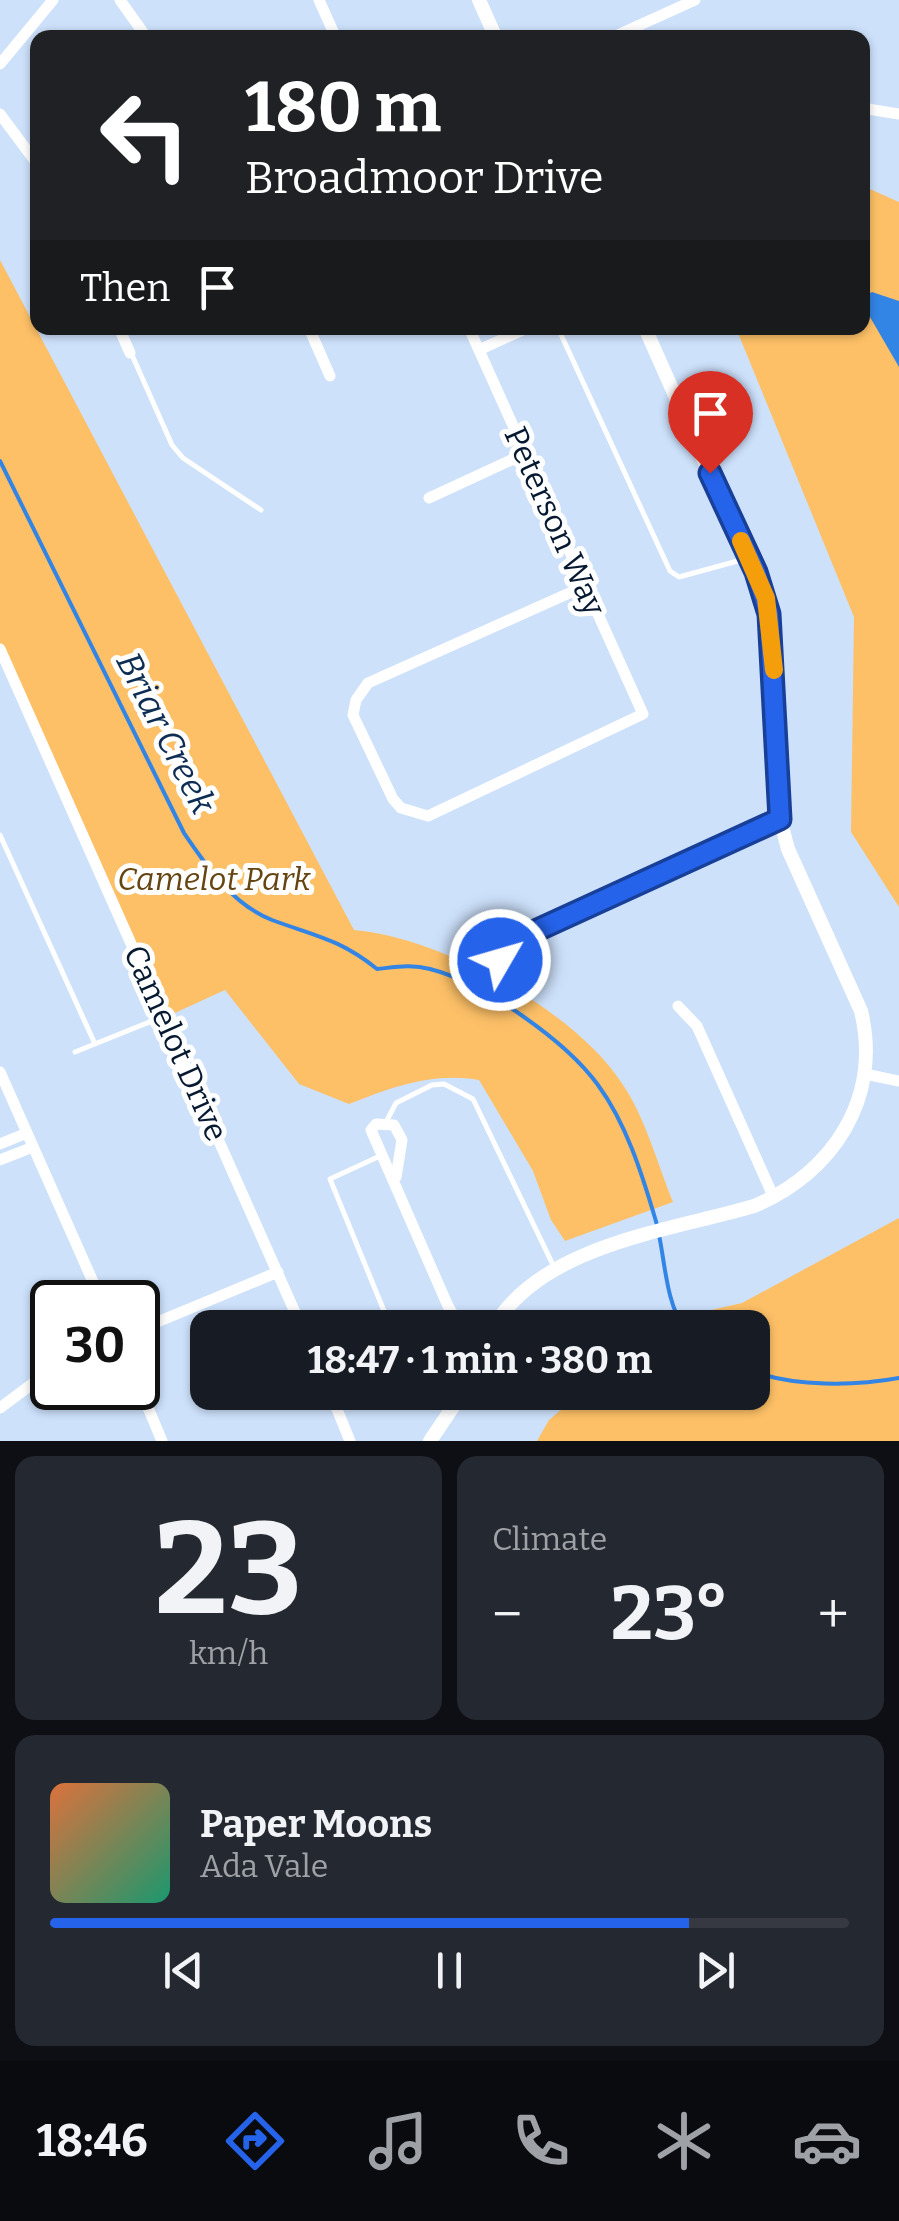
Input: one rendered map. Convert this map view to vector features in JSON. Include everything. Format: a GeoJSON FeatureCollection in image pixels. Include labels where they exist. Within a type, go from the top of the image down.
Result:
{"type":"FeatureCollection","features":[{"type":"Feature","properties":{"kind":"street"},"geometry":{"type":"LineString","coordinates":[[0,64],[53,0]]}},
{"type":"Feature","properties":{"kind":"street"},"geometry":{"type":"LineString","coordinates":[[120,0],[141,30]]}},
{"type":"Feature","properties":{"kind":"street"},"geometry":{"type":"LineString","coordinates":[[319,0],[332,30]]}},
{"type":"Feature","properties":{"kind":"street"},"geometry":{"type":"LineString","coordinates":[[478,0],[492,30]]}},
{"type":"Feature","properties":{"kind":"street"},"geometry":{"type":"LineString","coordinates":[[628,30],[694,0]]}},
{"type":"Feature","properties":{"kind":"street"},"geometry":{"type":"LineString","coordinates":[[870,109],[899,114]]}},
{"type":"Feature","properties":{"kind":"street"},"geometry":{"type":"LineString","coordinates":[[0,114],[30,154]]}},
{"type":"Feature","properties":{"kind":"street"},"geometry":{"type":"LineString","coordinates":[[122,335],[130,353]]}},
{"type":"Feature","properties":{"kind":"street"},"geometry":{"type":"LineString","coordinates":[[312,335],[330,376]]}},
{"type":"Feature","properties":{"kind":"street","name":"Peterson Way"},"geometry":{"type":"LineString","coordinates":[[472,335],[644,714],[428,816],[402,808],[392,799],[353,715],[356,700],[368,683],[585,586]]}},
{"type":"Feature","properties":{"kind":"street"},"geometry":{"type":"LineString","coordinates":[[479,350],[512,335]]}},
{"type":"Feature","properties":{"kind":"street"},"geometry":{"type":"LineString","coordinates":[[507,1310],[521,1291],[554,1267],[774,1198],[830,1154],[852,1118],[864,1074],[861,1012],[788,850],[780,819],[772,631],[766,598],[648,335]]}},
{"type":"Feature","properties":{"kind":"street"},"geometry":{"type":"LineString","coordinates":[[429,498],[524,454]]}},
{"type":"Feature","properties":{"kind":"street","name":"Camelot Drive"},"geometry":{"type":"LineString","coordinates":[[0,648],[294,1310]]}},
{"type":"Feature","properties":{"kind":"street"},"geometry":{"type":"LineString","coordinates":[[500,960],[522,937],[780,819]]}},
{"type":"Feature","properties":{"kind":"street"},"geometry":{"type":"LineString","coordinates":[[678,1006],[697,1026],[774,1198]]}},
{"type":"Feature","properties":{"kind":"street"},"geometry":{"type":"LineString","coordinates":[[0,1072],[92,1280]]}},
{"type":"Feature","properties":{"kind":"street"},"geometry":{"type":"LineString","coordinates":[[864,1074],[899,1081]]}},
{"type":"Feature","properties":{"kind":"street"},"geometry":{"type":"LineString","coordinates":[[396,1177],[402,1140],[394,1126],[386,1122],[371,1130],[380,1156],[396,1177],[451,1310]]}},
{"type":"Feature","properties":{"kind":"street"},"geometry":{"type":"LineString","coordinates":[[0,1144],[27,1133]]}},
{"type":"Feature","properties":{"kind":"street"},"geometry":{"type":"LineString","coordinates":[[0,1160],[33,1147]]}},
{"type":"Feature","properties":{"kind":"street"},"geometry":{"type":"LineString","coordinates":[[160,1321],[278,1272]]}},
{"type":"Feature","properties":{"kind":"street"},"geometry":{"type":"LineString","coordinates":[[0,1408],[30,1386]]}},
{"type":"Feature","properties":{"kind":"street"},"geometry":{"type":"LineString","coordinates":[[149,1410],[162,1441]]}},
{"type":"Feature","properties":{"kind":"street"},"geometry":{"type":"LineString","coordinates":[[337,1410],[350,1441]]}},
{"type":"Feature","properties":{"kind":"street"},"geometry":{"type":"LineString","coordinates":[[430,1441],[451,1410]]}},
{"type":"Feature","properties":{"kind":"lane"},"geometry":{"type":"LineString","coordinates":[[561,335],[670,571],[679,576],[749,559]]}},
{"type":"Feature","properties":{"kind":"lane"},"geometry":{"type":"LineString","coordinates":[[130,353],[172,445],[183,458],[261,510]]}},
{"type":"Feature","properties":{"kind":"lane"},"geometry":{"type":"LineString","coordinates":[[0,835],[94,1044]]}},
{"type":"Feature","properties":{"kind":"lane"},"geometry":{"type":"LineString","coordinates":[[75,1052],[164,1016]]}},
{"type":"Feature","properties":{"kind":"lane"},"geometry":{"type":"LineString","coordinates":[[386,1122],[396,1102],[432,1084],[460,1090],[473,1099],[554,1267]]}},
{"type":"Feature","properties":{"kind":"lane"},"geometry":{"type":"LineString","coordinates":[[380,1156],[330,1179],[384,1310]]}},
{"type":"Feature","properties":{"kind":"green space"},"geometry":{"type":"Polygon","coordinates":[[[870,189],[899,202],[899,907],[851,832],[854,617],[739,335],[870,335],[870,189]]]}},
{"type":"Feature","properties":{"kind":"green space","name":"Camelot Park"},"geometry":{"type":"Polygon","coordinates":[[[0,260],[30,317],[30,335],[40,335],[354,930],[425,946],[463,962],[501,981],[571,1028],[599,1055],[629,1095],[673,1202],[565,1241],[551,1220],[533,1171],[479,1080],[429,1080],[349,1104],[299,1084],[225,990],[166,1017],[0,645],[0,260]]]}},
{"type":"Feature","properties":{"kind":"green space"},"geometry":{"type":"Polygon","coordinates":[[[899,1218],[899,1441],[537,1441],[549,1420],[561,1410],[770,1410],[770,1310],[711,1310],[742,1303],[899,1218]]]}},
{"type":"Feature","properties":{"kind":"water"},"geometry":{"type":"Polygon","coordinates":[[[870,293],[899,301],[899,367],[870,317],[870,293]]]}},
{"type":"Feature","properties":{"kind":"waterway"},"geometry":{"type":"LineString","coordinates":[[0,461],[184,833],[211,871],[258,913],[339,945],[377,969],[417,967],[451,976],[498,1000],[566,1050],[598,1085],[625,1132],[655,1218],[675,1310]]}},
{"type":"Feature","properties":{"kind":"waterway","name":"Briar Creek"},"geometry":{"type":"LineString","coordinates":[[770,1376],[825,1384],[899,1378]]}},
{"type":"Feature","properties":{"kind":"slow traffic"},"geometry":{"type":"LineString","coordinates":[[741,541],[766,598],[774,670]]}},
{"type":"Feature","properties":{"kind":"route"},"geometry":{"type":"LineString","coordinates":[[500,960],[522,937],[780,819],[773,649],[766,598],[710,473]]}}]}
